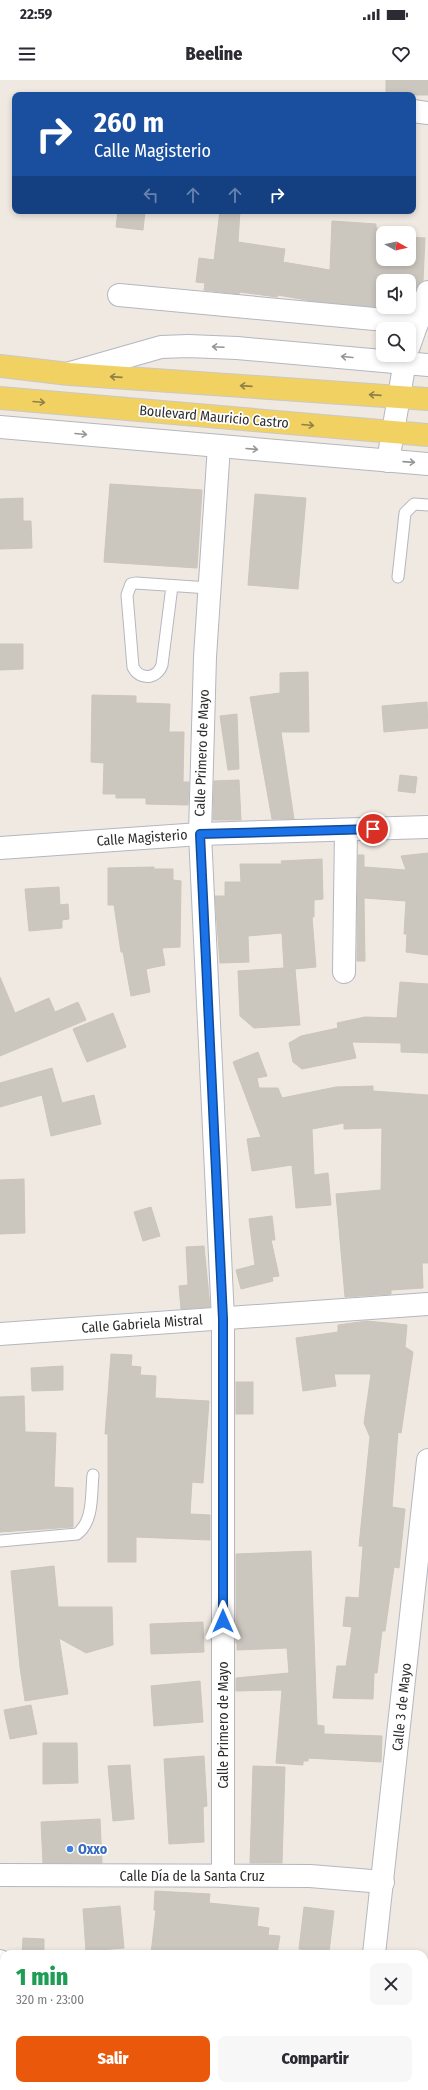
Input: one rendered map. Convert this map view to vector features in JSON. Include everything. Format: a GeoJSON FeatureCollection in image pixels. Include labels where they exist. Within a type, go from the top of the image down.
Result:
{"type":"FeatureCollection","features":[{"type":"Feature","properties":{"kind":"main road"},"geometry":{"type":"LineString","coordinates":[[0,366],[69,374],[428,399]]}},
{"type":"Feature","properties":{"kind":"main road","name":"Boulevard Mauricio Castro"},"geometry":{"type":"LineString","coordinates":[[0,398],[428,435]]}},
{"type":"Feature","properties":{"kind":"street"},"geometry":{"type":"LineString","coordinates":[[416,111],[428,113]]}},
{"type":"Feature","properties":{"kind":"street"},"geometry":{"type":"LineString","coordinates":[[119,295],[417,323],[428,292]]}},
{"type":"Feature","properties":{"kind":"street"},"geometry":{"type":"LineString","coordinates":[[69,374],[161,347],[188,346],[376,353]]}},
{"type":"Feature","properties":{"kind":"street"},"geometry":{"type":"LineString","coordinates":[[416,359],[428,365]]}},
{"type":"Feature","properties":{"kind":"street"},"geometry":{"type":"LineString","coordinates":[[388,461],[404,362]]}},
{"type":"Feature","properties":{"kind":"street"},"geometry":{"type":"LineString","coordinates":[[0,427],[428,464]]}},
{"type":"Feature","properties":{"kind":"street","name":"Calle Primero de Mayo"},"geometry":{"type":"LineString","coordinates":[[219,446],[205,657],[200,834],[223,1319],[223,1876]]}},
{"type":"Feature","properties":{"kind":"street","name":"Calle Magisterio"},"geometry":{"type":"LineString","coordinates":[[0,848],[200,834],[428,827]]}},
{"type":"Feature","properties":{"kind":"street"},"geometry":{"type":"LineString","coordinates":[[344,972],[346,830]]}},
{"type":"Feature","properties":{"kind":"street","name":"Calle Gabriela Mistral"},"geometry":{"type":"LineString","coordinates":[[0,1334],[428,1304]]}},
{"type":"Feature","properties":{"kind":"street","name":"Calle 3 de Mayo"},"geometry":{"type":"LineString","coordinates":[[374,1950],[428,1460]]}},
{"type":"Feature","properties":{"kind":"street","name":"Calle Día de la Santa Cruz"},"geometry":{"type":"LineString","coordinates":[[0,1875],[310,1876],[383,1882]]}},
{"type":"Feature","properties":{"kind":"lane"},"geometry":{"type":"LineString","coordinates":[[398,577],[405,513],[414,504],[428,505]]}},
{"type":"Feature","properties":{"kind":"lane"},"geometry":{"type":"LineString","coordinates":[[172,586],[160,672],[147,678],[140,676],[133,667],[127,595],[131,584],[136,583],[209,588]]}},
{"type":"Feature","properties":{"kind":"lane"},"geometry":{"type":"LineString","coordinates":[[0,1540],[77,1534],[83,1529],[88,1519],[93,1475]]}},
{"type":"Feature","properties":{"kind":"building"},"geometry":{"type":"Polygon","coordinates":[[[386,80],[428,80],[428,95],[416,95],[416,92],[386,92],[386,80]]]}},
{"type":"Feature","properties":{"kind":"building"},"geometry":{"type":"Polygon","coordinates":[[[118,214],[145,214],[143,230],[116,227],[118,214]]]}},
{"type":"Feature","properties":{"kind":"building"},"geometry":{"type":"Polygon","coordinates":[[[220,214],[240,214],[238,242],[285,249],[283,262],[330,270],[332,221],[376,224],[376,266],[416,266],[416,237],[425,238],[423,281],[416,288],[416,274],[376,274],[376,307],[312,301],[278,295],[277,297],[240,292],[239,294],[204,290],[205,283],[196,282],[199,258],[214,260],[220,214]]]}},
{"type":"Feature","properties":{"kind":"building"},"geometry":{"type":"Polygon","coordinates":[[[110,484],[202,490],[197,568],[104,562],[110,484]]]}},
{"type":"Feature","properties":{"kind":"building"},"geometry":{"type":"Polygon","coordinates":[[[255,494],[306,498],[298,589],[248,585],[255,494]]]}},
{"type":"Feature","properties":{"kind":"building"},"geometry":{"type":"Polygon","coordinates":[[[23,498],[23,521],[31,521],[32,548],[0,549],[0,499],[23,498]]]}},
{"type":"Feature","properties":{"kind":"building"},"geometry":{"type":"Polygon","coordinates":[[[0,644],[23,644],[23,669],[0,670],[0,644]]]}},
{"type":"Feature","properties":{"kind":"building"},"geometry":{"type":"Polygon","coordinates":[[[308,672],[309,732],[281,732],[294,819],[272,819],[250,697],[280,693],[280,673],[308,672]]]}},
{"type":"Feature","properties":{"kind":"building"},"geometry":{"type":"Polygon","coordinates":[[[92,695],[136,696],[136,703],[170,704],[169,732],[184,732],[183,782],[189,782],[188,805],[146,804],[146,798],[116,798],[116,794],[103,794],[104,763],[91,762],[92,695]]]}},
{"type":"Feature","properties":{"kind":"building"},"geometry":{"type":"Polygon","coordinates":[[[427,702],[428,728],[384,732],[382,706],[427,702]]]}},
{"type":"Feature","properties":{"kind":"building"},"geometry":{"type":"Polygon","coordinates":[[[237,714],[239,769],[228,770],[220,716],[237,714]]]}},
{"type":"Feature","properties":{"kind":"building"},"geometry":{"type":"Polygon","coordinates":[[[400,775],[417,777],[415,793],[398,791],[400,775]]]}},
{"type":"Feature","properties":{"kind":"building"},"geometry":{"type":"Polygon","coordinates":[[[239,780],[241,820],[213,820],[214,781],[239,780]]]}},
{"type":"Feature","properties":{"kind":"building"},"geometry":{"type":"Polygon","coordinates":[[[428,853],[428,955],[406,952],[407,934],[404,934],[406,901],[364,898],[365,961],[357,961],[358,855],[364,855],[364,867],[406,870],[401,856],[428,853]]]}},
{"type":"Feature","properties":{"kind":"building"},"geometry":{"type":"Polygon","coordinates":[[[322,859],[323,899],[314,900],[314,917],[312,917],[316,967],[295,969],[300,1025],[254,1028],[240,1016],[238,971],[284,968],[282,933],[248,936],[249,962],[220,963],[215,896],[225,896],[225,882],[241,882],[240,864],[282,864],[281,861],[322,859]]]}},
{"type":"Feature","properties":{"kind":"building"},"geometry":{"type":"Polygon","coordinates":[[[154,867],[154,869],[173,869],[173,880],[181,881],[180,947],[162,948],[165,965],[146,969],[150,992],[131,996],[123,952],[121,952],[114,905],[108,905],[108,868],[154,867]]]}},
{"type":"Feature","properties":{"kind":"building"},"geometry":{"type":"Polygon","coordinates":[[[59,887],[60,905],[68,904],[69,919],[62,920],[62,928],[29,931],[25,889],[59,887]]]}},
{"type":"Feature","properties":{"kind":"building"},"geometry":{"type":"Polygon","coordinates":[[[0,977],[15,1013],[49,998],[55,1012],[78,1002],[86,1020],[0,1056],[0,977]]]}},
{"type":"Feature","properties":{"kind":"building"},"geometry":{"type":"Polygon","coordinates":[[[400,982],[428,984],[428,1053],[401,1052],[401,1043],[352,1042],[356,1058],[302,1069],[293,1062],[289,1043],[301,1036],[338,1028],[337,1023],[365,1017],[397,1018],[400,982]]]}},
{"type":"Feature","properties":{"kind":"building"},"geometry":{"type":"Polygon","coordinates":[[[113,1013],[126,1047],[87,1062],[73,1029],[113,1013]]]}},
{"type":"Feature","properties":{"kind":"building"},"geometry":{"type":"Polygon","coordinates":[[[258,1052],[267,1076],[257,1078],[259,1088],[278,1088],[282,1098],[336,1087],[373,1086],[373,1091],[428,1095],[428,1263],[422,1263],[423,1288],[391,1290],[391,1294],[345,1297],[336,1194],[381,1190],[382,1128],[344,1129],[344,1123],[312,1129],[314,1175],[328,1173],[331,1205],[296,1208],[292,1165],[252,1171],[247,1139],[261,1137],[233,1062],[258,1052]]]}},
{"type":"Feature","properties":{"kind":"building"},"geometry":{"type":"Polygon","coordinates":[[[52,1068],[62,1103],[94,1095],[101,1124],[51,1136],[42,1095],[0,1107],[0,1083],[52,1068]]]}},
{"type":"Feature","properties":{"kind":"building"},"geometry":{"type":"Polygon","coordinates":[[[24,1179],[25,1233],[0,1234],[0,1180],[24,1179]]]}},
{"type":"Feature","properties":{"kind":"building"},"geometry":{"type":"Polygon","coordinates":[[[151,1207],[160,1236],[143,1241],[134,1212],[151,1207]]]}},
{"type":"Feature","properties":{"kind":"building"},"geometry":{"type":"Polygon","coordinates":[[[272,1216],[275,1240],[271,1240],[279,1276],[272,1277],[273,1281],[241,1289],[236,1270],[255,1265],[249,1219],[272,1216]]]}},
{"type":"Feature","properties":{"kind":"building"},"geometry":{"type":"Polygon","coordinates":[[[204,1246],[210,1307],[181,1309],[179,1286],[188,1285],[186,1247],[204,1246]]]}},
{"type":"Feature","properties":{"kind":"building"},"geometry":{"type":"Polygon","coordinates":[[[367,1321],[407,1325],[405,1347],[413,1352],[401,1433],[398,1432],[392,1507],[405,1509],[399,1568],[394,1567],[385,1631],[382,1631],[377,1673],[374,1673],[373,1699],[333,1698],[337,1666],[346,1666],[352,1627],[343,1626],[346,1597],[359,1598],[363,1546],[359,1546],[370,1437],[364,1423],[371,1374],[334,1374],[336,1386],[303,1391],[296,1338],[338,1332],[338,1325],[367,1321]]]}},
{"type":"Feature","properties":{"kind":"building"},"geometry":{"type":"Polygon","coordinates":[[[111,1354],[132,1355],[131,1366],[141,1367],[140,1375],[156,1376],[155,1398],[209,1401],[203,1483],[192,1482],[190,1514],[210,1515],[210,1540],[136,1537],[136,1562],[108,1562],[108,1434],[105,1434],[111,1354]]]}},
{"type":"Feature","properties":{"kind":"building"},"geometry":{"type":"Polygon","coordinates":[[[63,1366],[63,1390],[32,1391],[31,1368],[63,1366]]]}},
{"type":"Feature","properties":{"kind":"building"},"geometry":{"type":"Polygon","coordinates":[[[236,1382],[253,1382],[253,1414],[236,1414],[236,1382]]]}},
{"type":"Feature","properties":{"kind":"building"},"geometry":{"type":"Polygon","coordinates":[[[24,1396],[25,1432],[56,1433],[54,1487],[73,1488],[73,1527],[0,1532],[0,1397],[24,1396]]]}},
{"type":"Feature","properties":{"kind":"building"},"geometry":{"type":"Polygon","coordinates":[[[311,1551],[317,1725],[324,1726],[324,1734],[382,1736],[381,1762],[308,1758],[308,1761],[303,1761],[303,1765],[276,1763],[282,1690],[236,1691],[236,1678],[289,1673],[287,1648],[237,1650],[236,1554],[311,1551]]]}},
{"type":"Feature","properties":{"kind":"building"},"geometry":{"type":"Polygon","coordinates":[[[54,1566],[58,1607],[112,1607],[113,1645],[86,1653],[59,1638],[68,1694],[25,1701],[20,1667],[11,1571],[54,1566]]]}},
{"type":"Feature","properties":{"kind":"building"},"geometry":{"type":"Polygon","coordinates":[[[203,1622],[204,1652],[151,1654],[150,1624],[203,1622]]]}},
{"type":"Feature","properties":{"kind":"building"},"geometry":{"type":"Polygon","coordinates":[[[200,1681],[203,1722],[154,1726],[151,1686],[200,1681]]]}},
{"type":"Feature","properties":{"kind":"building"},"geometry":{"type":"Polygon","coordinates":[[[31,1705],[37,1734],[10,1739],[4,1710],[31,1705]]]}},
{"type":"Feature","properties":{"kind":"building"},"geometry":{"type":"Polygon","coordinates":[[[43,1743],[77,1743],[78,1783],[43,1784],[43,1743]]]}},
{"type":"Feature","properties":{"kind":"building"},"geometry":{"type":"Polygon","coordinates":[[[204,1756],[207,1806],[203,1807],[204,1842],[169,1844],[164,1759],[204,1756]]]}},
{"type":"Feature","properties":{"kind":"building"},"geometry":{"type":"Polygon","coordinates":[[[130,1765],[134,1819],[113,1821],[108,1766],[130,1765]]]}},
{"type":"Feature","properties":{"kind":"building"},"geometry":{"type":"Polygon","coordinates":[[[253,1766],[285,1767],[282,1863],[250,1863],[253,1766]]]}},
{"type":"Feature","properties":{"kind":"building"},"geometry":{"type":"Polygon","coordinates":[[[100,1819],[102,1863],[43,1863],[41,1822],[100,1819]]]}},
{"type":"Feature","properties":{"kind":"building"},"geometry":{"type":"Polygon","coordinates":[[[155,1891],[210,1894],[209,1903],[259,1908],[257,1926],[269,1928],[268,1935],[280,1936],[278,1950],[151,1950],[156,1910],[154,1910],[155,1891]]]}},
{"type":"Feature","properties":{"kind":"building"},"geometry":{"type":"Polygon","coordinates":[[[120,1906],[124,1948],[86,1950],[83,1909],[120,1906]]]}},
{"type":"Feature","properties":{"kind":"building"},"geometry":{"type":"Polygon","coordinates":[[[304,1907],[334,1911],[329,1950],[299,1949],[304,1907]]]}},
{"type":"Feature","properties":{"kind":"building"},"geometry":{"type":"Polygon","coordinates":[[[23,1938],[44,1939],[44,1950],[22,1950],[23,1938]]]}},
{"type":"Feature","properties":{"kind":"place","name":"Oxxo"},"geometry":{"type":"Point","coordinates":[70,1849]}},
{"type":"Feature","properties":{"kind":"route"},"geometry":{"type":"LineString","coordinates":[[223,1621],[223,1319],[200,834],[373,829]]}}]}
